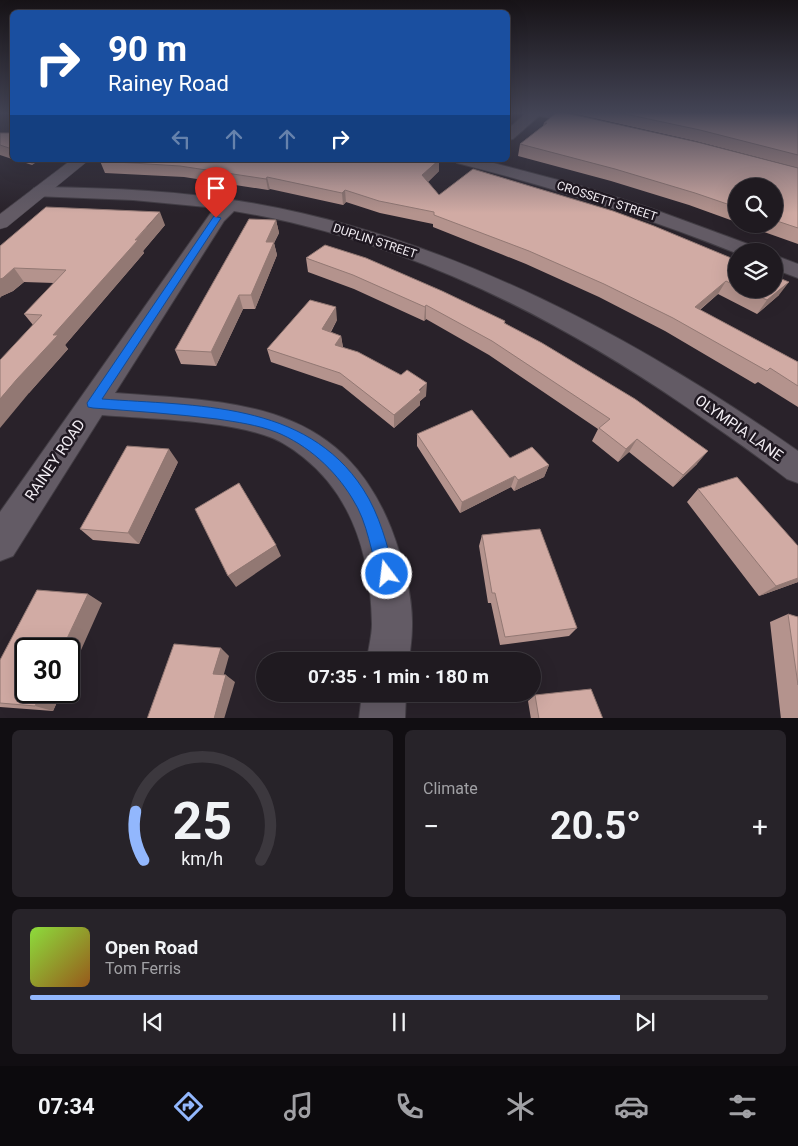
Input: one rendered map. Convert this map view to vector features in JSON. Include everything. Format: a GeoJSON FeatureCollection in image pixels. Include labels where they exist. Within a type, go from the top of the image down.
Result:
{"type":"FeatureCollection","features":[{"type":"Feature","properties":{"kind":"street"},"geometry":{"type":"LineString","coordinates":[[0,223],[78,162]]}},
{"type":"Feature","properties":{"kind":"street","name":"CROSSETT STREET"},"geometry":{"type":"LineString","coordinates":[[476,162],[591,194],[728,243]]}},
{"type":"Feature","properties":{"kind":"street","name":"DUPLIN STREET"},"geometry":{"type":"LineString","coordinates":[[40,192],[140,195],[230,205],[332,226],[441,263],[499,288],[563,319],[680,387]]}},
{"type":"Feature","properties":{"kind":"street","name":"RAINEY ROAD"},"geometry":{"type":"LineString","coordinates":[[0,543],[216,218],[230,205]]}},
{"type":"Feature","properties":{"kind":"street"},"geometry":{"type":"LineString","coordinates":[[783,265],[798,272]]}},
{"type":"Feature","properties":{"kind":"street","name":"OLYMPIA LANE"},"geometry":{"type":"LineString","coordinates":[[680,387],[798,469]]}},
{"type":"Feature","properties":{"kind":"street"},"geometry":{"type":"LineString","coordinates":[[93,403],[189,410],[242,418],[280,428],[310,444],[336,466],[358,494],[376,531],[385,566],[392,626],[389,652]]}},
{"type":"Feature","properties":{"kind":"street"},"geometry":{"type":"LineString","coordinates":[[382,718],[383,702]]}},
{"type":"Feature","properties":{"kind":"building"},"geometry":{"type":"Polygon","coordinates":[[[526,146],[711,146],[798,168],[798,228],[783,223],[783,178],[728,178],[728,204],[695,193],[526,146]]]}},
{"type":"Feature","properties":{"kind":"building"},"geometry":{"type":"Polygon","coordinates":[[[761,146],[798,146],[798,155],[761,146]]]}},
{"type":"Feature","properties":{"kind":"building"},"geometry":{"type":"Polygon","coordinates":[[[116,162],[437,162],[422,175],[439,195],[473,169],[613,211],[728,257],[728,282],[726,281],[695,307],[798,362],[798,386],[770,368],[767,371],[673,318],[604,284],[529,251],[434,215],[434,212],[379,201],[345,190],[342,193],[267,177],[266,179],[180,166],[116,162]]]}},
{"type":"Feature","properties":{"kind":"building"},"geometry":{"type":"Polygon","coordinates":[[[46,207],[160,212],[135,240],[138,240],[53,335],[58,335],[0,399],[0,360],[42,315],[24,314],[66,270],[14,268],[0,279],[0,246],[46,207]]]}},
{"type":"Feature","properties":{"kind":"building"},"geometry":{"type":"Polygon","coordinates":[[[249,219],[276,220],[266,242],[274,242],[251,295],[239,295],[211,352],[175,350],[249,219]]]}},
{"type":"Feature","properties":{"kind":"building"},"geometry":{"type":"Polygon","coordinates":[[[325,245],[366,258],[505,321],[504,323],[542,343],[635,399],[708,451],[683,475],[637,439],[626,449],[599,428],[610,419],[492,341],[426,305],[425,307],[353,275],[306,258],[325,245]]]}},
{"type":"Feature","properties":{"kind":"building"},"geometry":{"type":"Polygon","coordinates":[[[783,280],[789,282],[783,287],[783,280]]]}},
{"type":"Feature","properties":{"kind":"building"},"geometry":{"type":"Polygon","coordinates":[[[310,300],[336,307],[322,329],[341,336],[335,345],[358,352],[401,375],[407,370],[427,383],[419,390],[421,392],[394,415],[340,373],[267,349],[310,300]]]}},
{"type":"Feature","properties":{"kind":"building"},"geometry":{"type":"Polygon","coordinates":[[[472,410],[510,458],[532,447],[549,465],[518,480],[515,476],[462,502],[417,434],[472,410]]]}},
{"type":"Feature","properties":{"kind":"building"},"geometry":{"type":"Polygon","coordinates":[[[127,446],[169,449],[128,533],[80,529],[127,446]]]}},
{"type":"Feature","properties":{"kind":"building"},"geometry":{"type":"Polygon","coordinates":[[[737,477],[798,546],[798,578],[776,586],[698,489],[737,477]]]}},
{"type":"Feature","properties":{"kind":"building"},"geometry":{"type":"Polygon","coordinates":[[[239,483],[276,545],[228,576],[195,509],[239,483]]]}},
{"type":"Feature","properties":{"kind":"building"},"geometry":{"type":"Polygon","coordinates":[[[540,529],[577,628],[505,637],[495,593],[492,593],[482,535],[540,529]]]}},
{"type":"Feature","properties":{"kind":"building"},"geometry":{"type":"Polygon","coordinates":[[[37,590],[88,594],[67,638],[15,638],[15,703],[36,703],[35,706],[0,703],[0,660],[37,590]]]}},
{"type":"Feature","properties":{"kind":"building"},"geometry":{"type":"Polygon","coordinates":[[[788,614],[798,617],[798,685],[788,614]]]}},
{"type":"Feature","properties":{"kind":"building"},"geometry":{"type":"Polygon","coordinates":[[[174,644],[221,648],[213,674],[226,675],[214,718],[147,718],[174,644]]]}},
{"type":"Feature","properties":{"kind":"building"},"geometry":{"type":"Polygon","coordinates":[[[591,689],[603,718],[539,718],[536,702],[541,702],[541,694],[591,689]]]}},
{"type":"Feature","properties":{"kind":"route"},"geometry":{"type":"LineString","coordinates":[[216,218],[93,403],[189,410],[242,418],[280,428],[310,444],[336,466],[358,494],[376,531],[387,574]]}}]}
